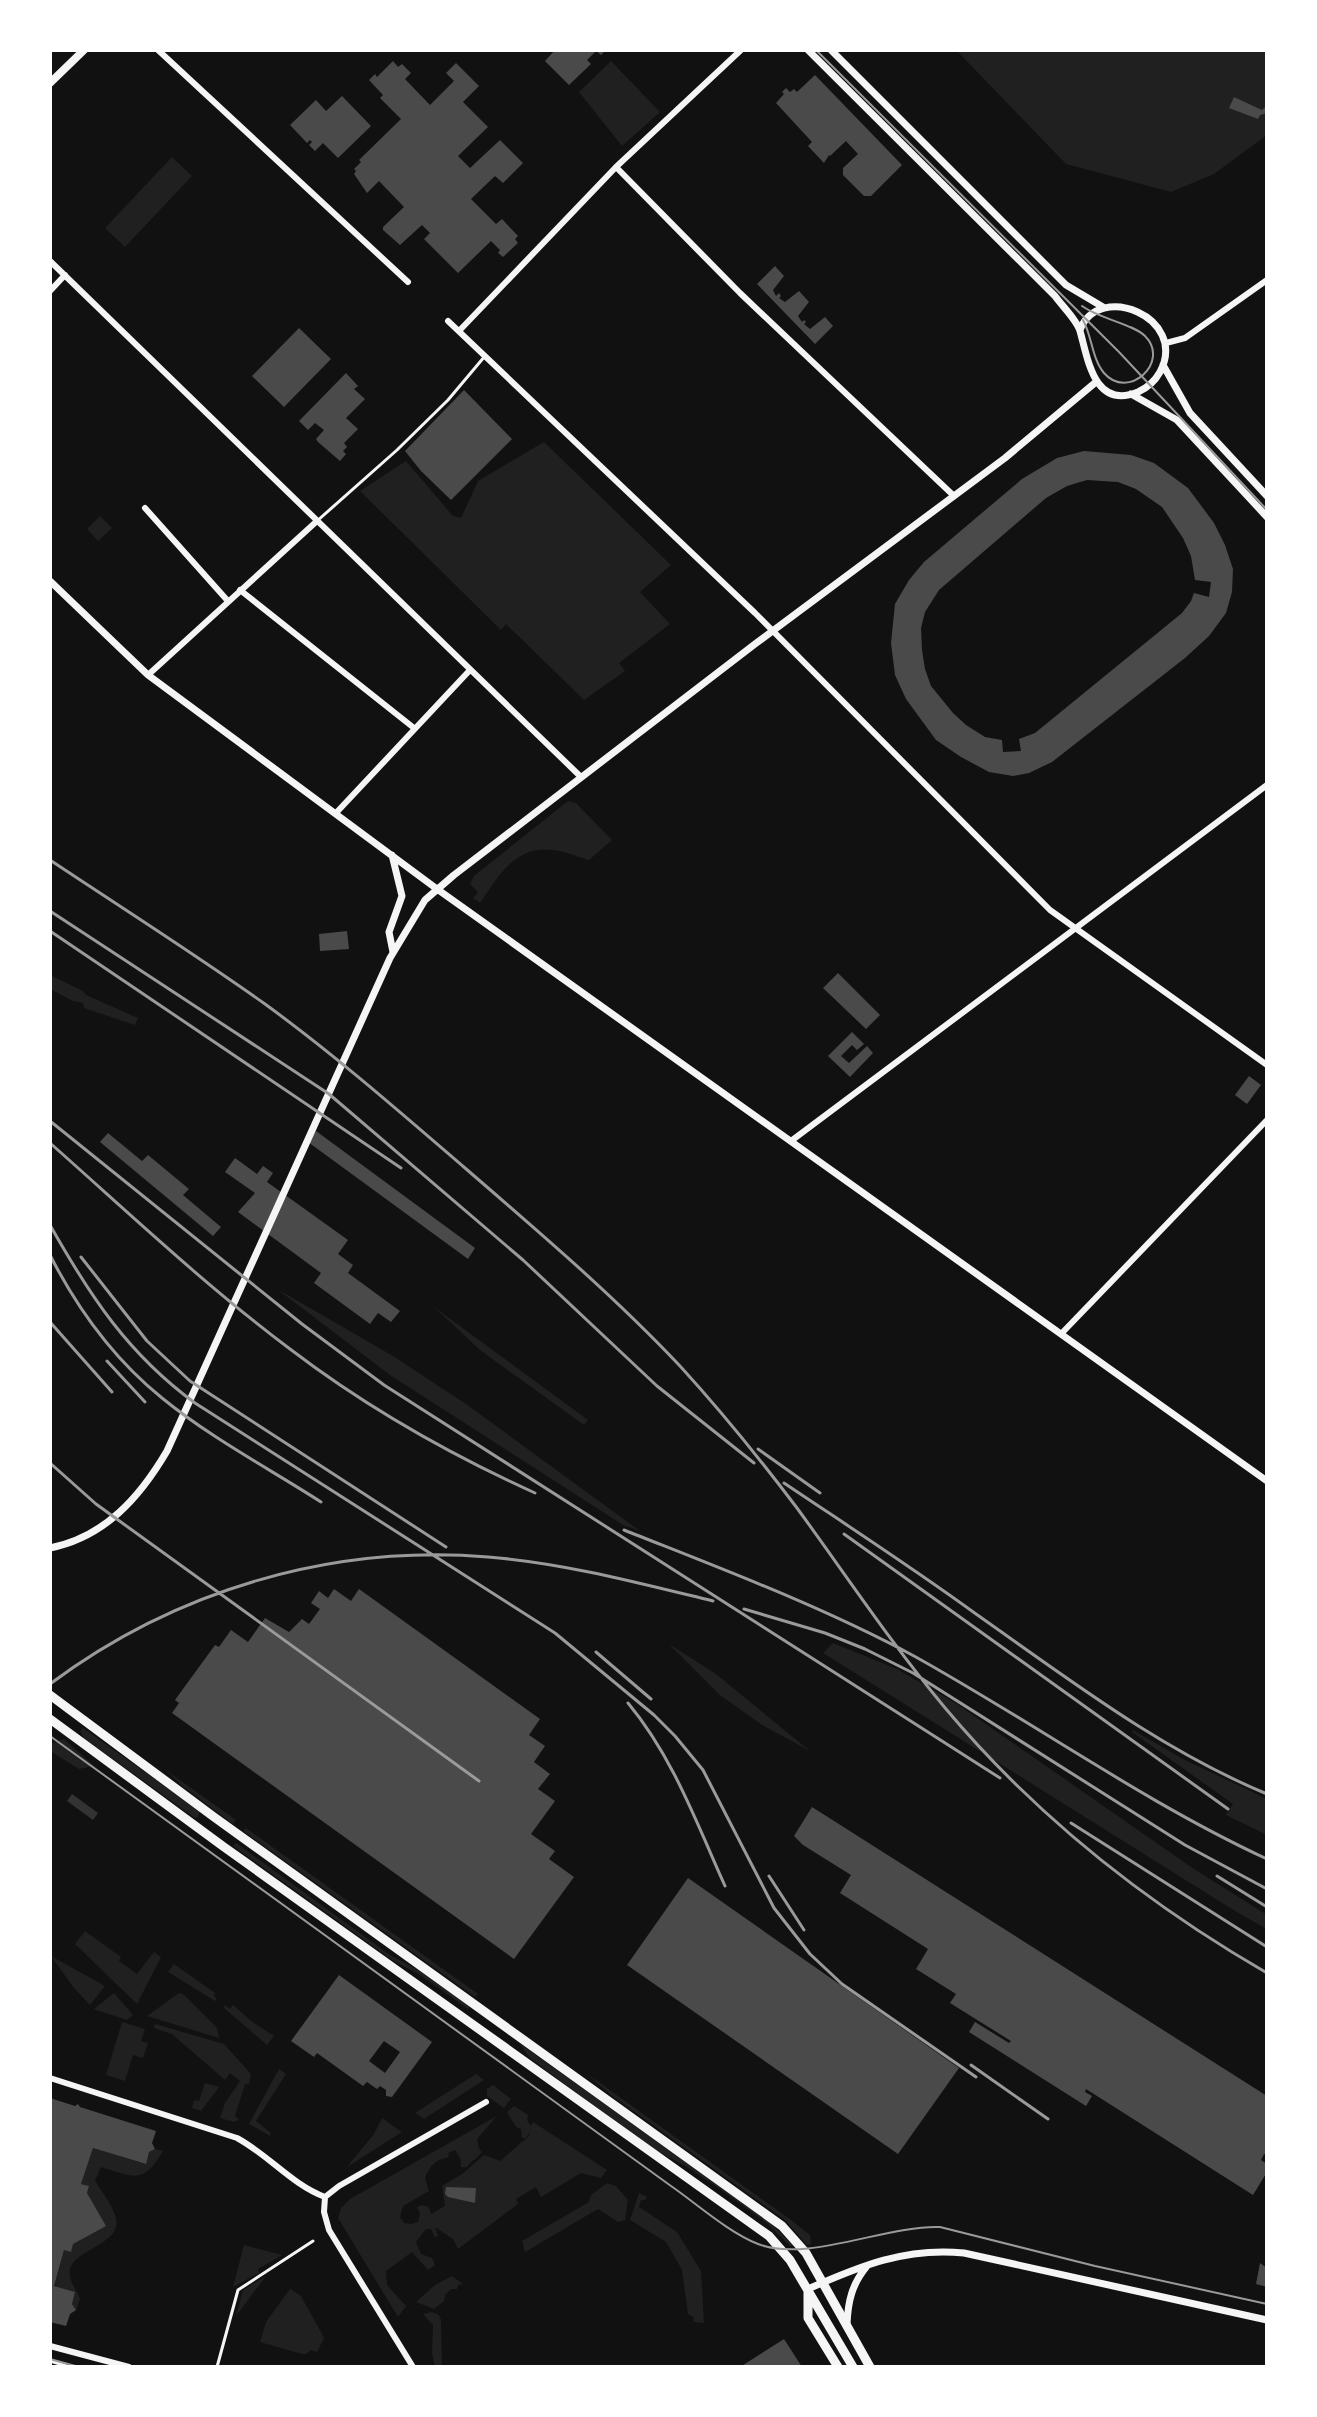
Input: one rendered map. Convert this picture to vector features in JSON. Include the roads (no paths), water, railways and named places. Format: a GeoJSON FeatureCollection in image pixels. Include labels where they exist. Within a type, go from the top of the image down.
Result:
{"type":"FeatureCollection","features":[{"type":"Feature","properties":{"kind":"main road"},"geometry":{"type":"LineString","coordinates":[[50,83],[84,50]]}},
{"type":"Feature","properties":{"kind":"main road"},"geometry":{"type":"LineString","coordinates":[[50,1695],[214,1817],[777,2222],[803,2249],[870,2367]]}},
{"type":"Feature","properties":{"kind":"main road"},"geometry":{"type":"LineString","coordinates":[[50,1719],[769,2236],[786,2255],[808,2289],[853,2367]]}},
{"type":"Feature","properties":{"kind":"main road"},"geometry":{"type":"LineString","coordinates":[[808,2289],[808,2318],[838,2367]]}},
{"type":"Feature","properties":{"kind":"street"},"geometry":{"type":"LineString","coordinates":[[158,50],[408,282]]}},
{"type":"Feature","properties":{"kind":"street"},"geometry":{"type":"LineString","coordinates":[[459,331],[616,167],[741,50]]}},
{"type":"Feature","properties":{"kind":"street"},"geometry":{"type":"LineString","coordinates":[[808,50],[1055,296],[1080,330],[1089,369],[1096,382],[1112,393],[1131,394],[1177,420],[1267,517]]}},
{"type":"Feature","properties":{"kind":"street"},"geometry":{"type":"LineString","coordinates":[[831,50],[1066,285],[1103,307],[1116,307],[1149,319],[1161,329],[1167,350],[1163,365],[1150,385],[1131,394]]}},
{"type":"Feature","properties":{"kind":"street"},"geometry":{"type":"LineString","coordinates":[[616,167],[740,293],[954,496]]}},
{"type":"Feature","properties":{"kind":"street"},"geometry":{"type":"LineString","coordinates":[[50,261],[581,777]]}},
{"type":"Feature","properties":{"kind":"street"},"geometry":{"type":"LineString","coordinates":[[50,291],[65,275]]}},
{"type":"Feature","properties":{"kind":"street"},"geometry":{"type":"LineString","coordinates":[[1166,343],[1185,338],[1267,280]]}},
{"type":"Feature","properties":{"kind":"street"},"geometry":{"type":"LineString","coordinates":[[1080,330],[1086,318],[1103,307]]}},
{"type":"Feature","properties":{"kind":"street"},"geometry":{"type":"LineString","coordinates":[[448,321],[772,631],[1050,910],[1267,1065]]}},
{"type":"Feature","properties":{"kind":"street"},"geometry":{"type":"LineString","coordinates":[[1163,365],[1190,413],[1267,496]]}},
{"type":"Feature","properties":{"kind":"street"},"geometry":{"type":"LineString","coordinates":[[50,1548],[87,1535],[118,1515],[145,1487],[167,1451],[392,955],[425,900],[772,631],[1005,458],[1096,382]]}},
{"type":"Feature","properties":{"kind":"street"},"geometry":{"type":"LineString","coordinates":[[145,508],[227,600]]}},
{"type":"Feature","properties":{"kind":"street"},"geometry":{"type":"LineString","coordinates":[[148,675],[317,521]]}},
{"type":"Feature","properties":{"kind":"street"},"geometry":{"type":"LineString","coordinates":[[50,581],[148,675],[437,889],[1267,1481]]}},
{"type":"Feature","properties":{"kind":"street"},"geometry":{"type":"LineString","coordinates":[[240,590],[414,728]]}},
{"type":"Feature","properties":{"kind":"street"},"geometry":{"type":"LineString","coordinates":[[336,813],[470,670]]}},
{"type":"Feature","properties":{"kind":"street"},"geometry":{"type":"LineString","coordinates":[[791,1141],[1267,785]]}},
{"type":"Feature","properties":{"kind":"street"},"geometry":{"type":"LineString","coordinates":[[392,855],[402,896],[389,932],[392,955]]}},
{"type":"Feature","properties":{"kind":"street"},"geometry":{"type":"LineString","coordinates":[[1061,1334],[1267,1120]]}},
{"type":"Feature","properties":{"kind":"street"},"geometry":{"type":"LineString","coordinates":[[50,2078],[237,2138],[254,2147],[297,2183],[325,2197]]}},
{"type":"Feature","properties":{"kind":"street"},"geometry":{"type":"LineString","coordinates":[[413,2367],[329,2230],[324,2212],[325,2197],[486,2102]]}},
{"type":"Feature","properties":{"kind":"street"},"geometry":{"type":"LineString","coordinates":[[808,2289],[867,2265],[908,2253],[964,2253],[1267,2320]]}},
{"type":"Feature","properties":{"kind":"street"},"geometry":{"type":"LineString","coordinates":[[847,2326],[851,2290],[867,2265]]}},
{"type":"Feature","properties":{"kind":"street"},"geometry":{"type":"LineString","coordinates":[[50,2346],[129,2367]]}},
{"type":"Feature","properties":{"kind":"lane"},"geometry":{"type":"LineString","coordinates":[[317,521],[448,400],[485,356]]}},
{"type":"Feature","properties":{"kind":"lane"},"geometry":{"type":"LineString","coordinates":[[217,2367],[238,2290],[313,2241]]}},
{"type":"Feature","properties":{"kind":"lane"},"geometry":{"type":"LineString","coordinates":[[50,2361],[70,2367]]}},
{"type":"Feature","properties":{"kind":"tram line"},"geometry":{"type":"LineString","coordinates":[[816,50],[1119,352],[1267,510]]}},
{"type":"Feature","properties":{"kind":"tram line"},"geometry":{"type":"LineString","coordinates":[[1082,306],[1145,336],[1152,346],[1150,367],[1134,380],[1124,383],[1114,381],[1104,373],[1097,361],[1083,320]]}},
{"type":"Feature","properties":{"kind":"tram line"},"geometry":{"type":"LineString","coordinates":[[50,1736],[747,2239],[778,2249],[800,2249],[896,2231],[940,2227],[1095,2266],[1267,2304]]}},
{"type":"Feature","properties":{"kind":"tram line"},"geometry":{"type":"LineString","coordinates":[[50,2359],[79,2367]]}},
{"type":"Feature","properties":{"kind":"railway"},"geometry":{"type":"LineString","coordinates":[[50,860],[291,1023],[392,1105],[575,1264],[680,1366],[755,1453],[926,1685],[1017,1786],[1136,1887],[1267,1973]]}},
{"type":"Feature","properties":{"kind":"railway"},"geometry":{"type":"LineString","coordinates":[[50,911],[329,1094],[523,1260],[657,1386],[754,1463]]}},
{"type":"Feature","properties":{"kind":"railway"},"geometry":{"type":"LineString","coordinates":[[50,931],[401,1168]]}},
{"type":"Feature","properties":{"kind":"railway"},"geometry":{"type":"LineString","coordinates":[[50,1121],[302,1324],[384,1385],[1000,1778]]}},
{"type":"Feature","properties":{"kind":"railway"},"geometry":{"type":"LineString","coordinates":[[50,1143],[198,1275],[319,1370],[409,1428],[535,1493]]}},
{"type":"Feature","properties":{"kind":"railway"},"geometry":{"type":"LineString","coordinates":[[50,1225],[112,1322],[171,1384],[195,1403],[555,1633],[654,1715],[703,1770],[774,1908],[810,1954],[842,1984],[976,2077]]}},
{"type":"Feature","properties":{"kind":"railway"},"geometry":{"type":"LineString","coordinates":[[50,1255],[99,1333],[145,1383],[200,1426],[321,1502]]}},
{"type":"Feature","properties":{"kind":"railway"},"geometry":{"type":"LineString","coordinates":[[81,1257],[147,1341],[190,1381],[446,1547]]}},
{"type":"Feature","properties":{"kind":"railway"},"geometry":{"type":"LineString","coordinates":[[50,1322],[112,1392]]}},
{"type":"Feature","properties":{"kind":"railway"},"geometry":{"type":"LineString","coordinates":[[107,1361],[145,1402]]}},
{"type":"Feature","properties":{"kind":"railway"},"geometry":{"type":"LineString","coordinates":[[758,1449],[820,1493]]}},
{"type":"Feature","properties":{"kind":"railway"},"geometry":{"type":"LineString","coordinates":[[50,1463],[96,1504],[479,1781]]}},
{"type":"Feature","properties":{"kind":"railway"},"geometry":{"type":"LineString","coordinates":[[784,1483],[1117,1712],[1190,1757],[1267,1794]]}},
{"type":"Feature","properties":{"kind":"railway"},"geometry":{"type":"LineString","coordinates":[[624,1530],[771,1589],[879,1638],[958,1681],[1177,1813],[1267,1859]]}},
{"type":"Feature","properties":{"kind":"railway"},"geometry":{"type":"LineString","coordinates":[[844,1534],[1228,1809]]}},
{"type":"Feature","properties":{"kind":"railway"},"geometry":{"type":"LineString","coordinates":[[50,1684],[99,1651],[203,1599],[258,1580],[371,1558],[430,1555],[516,1560],[601,1574],[713,1601]]}},
{"type":"Feature","properties":{"kind":"railway"},"geometry":{"type":"LineString","coordinates":[[744,1609],[825,1633],[913,1673],[1185,1845],[1267,1889]]}},
{"type":"Feature","properties":{"kind":"railway"},"geometry":{"type":"LineString","coordinates":[[596,1652],[651,1699]]}},
{"type":"Feature","properties":{"kind":"railway"},"geometry":{"type":"LineString","coordinates":[[628,1703],[671,1768],[725,1886]]}},
{"type":"Feature","properties":{"kind":"railway"},"geometry":{"type":"LineString","coordinates":[[1071,1823],[1267,1947]]}},
{"type":"Feature","properties":{"kind":"railway"},"geometry":{"type":"LineString","coordinates":[[769,1876],[804,1930]]}},
{"type":"Feature","properties":{"kind":"railway"},"geometry":{"type":"LineString","coordinates":[[1217,1876],[1267,1907]]}},
{"type":"Feature","properties":{"kind":"railway"},"geometry":{"type":"LineString","coordinates":[[971,2065],[1048,2119]]}}]}
